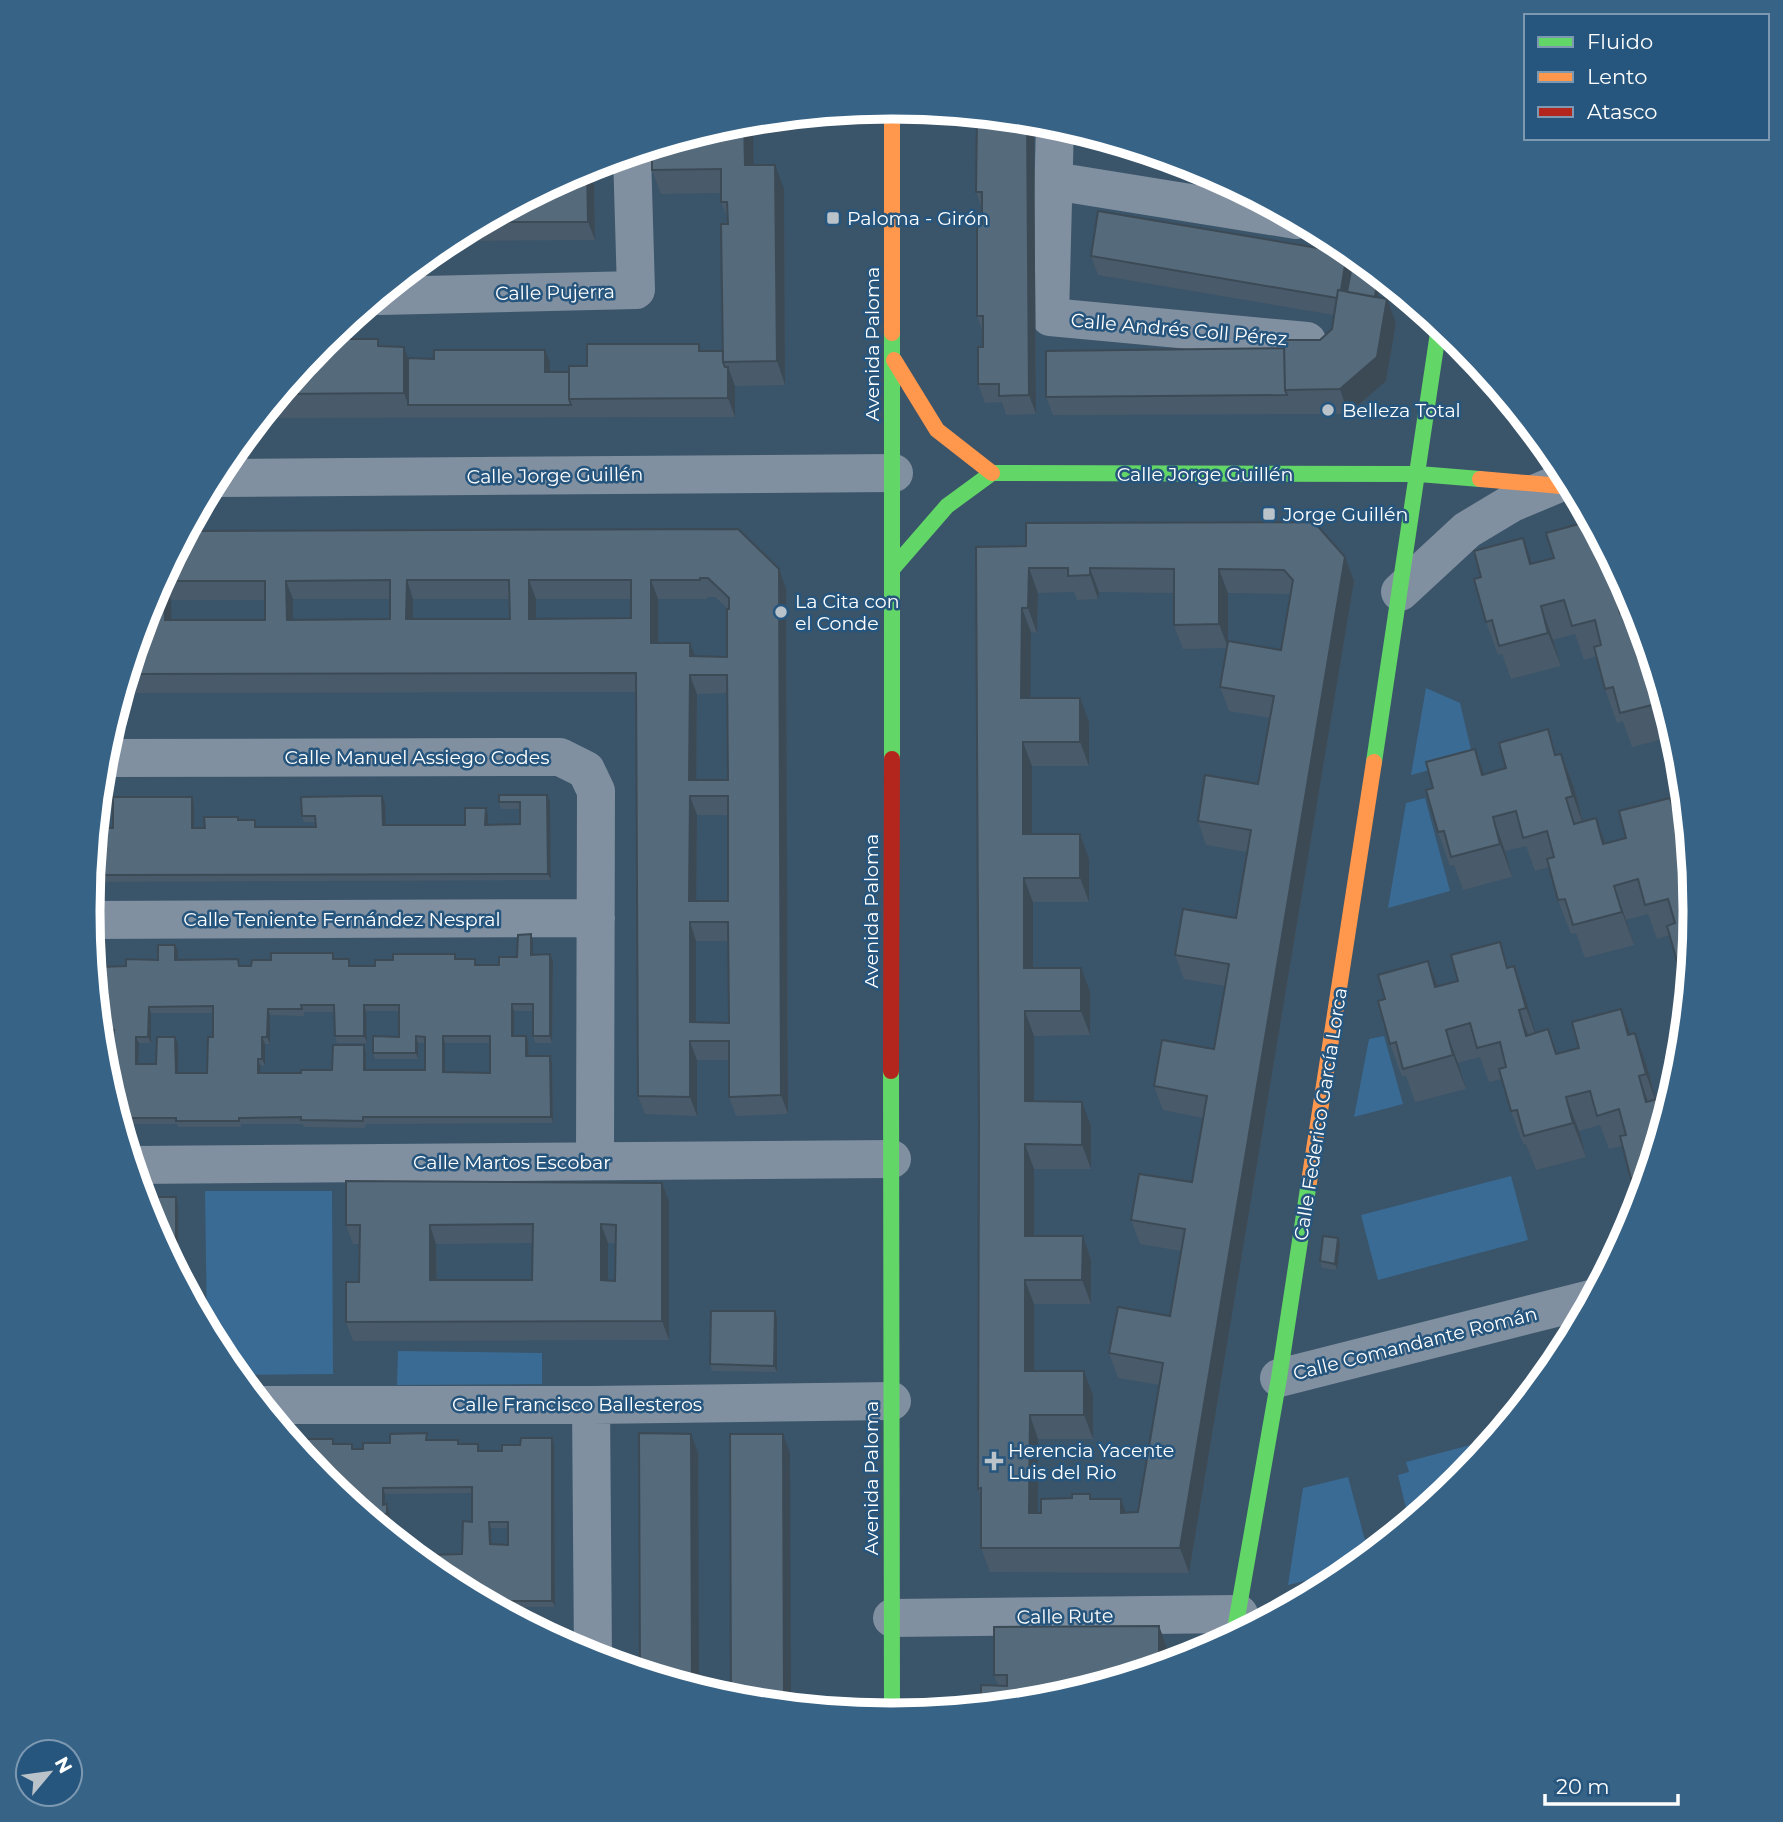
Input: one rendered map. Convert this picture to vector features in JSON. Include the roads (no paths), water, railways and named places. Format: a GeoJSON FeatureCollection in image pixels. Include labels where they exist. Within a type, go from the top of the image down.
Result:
{"type":"FeatureCollection","features":[{"type":"Feature","properties":{"kind":"street","name":"Avenida Paloma"},"geometry":{"type":"LineString","coordinates":[[892,119],[892,1703]]}},
{"type":"Feature","properties":{"kind":"street"},"geometry":{"type":"LineString","coordinates":[[1055,136],[1054,181],[1270,216]]}},
{"type":"Feature","properties":{"kind":"street","name":"Calle Pujerra"},"geometry":{"type":"LineString","coordinates":[[394,296],[636,290],[632,163]]}},
{"type":"Feature","properties":{"kind":"street","name":"Calle Andrés Coll Pérez"},"geometry":{"type":"LineString","coordinates":[[1054,181],[1050,317],[1307,341]]}},
{"type":"Feature","properties":{"kind":"street","name":"Calle Federico García Lorca"},"geometry":{"type":"LineString","coordinates":[[1236,1624],[1279,1377],[1419,474],[1437,338]]}},
{"type":"Feature","properties":{"kind":"street"},"geometry":{"type":"LineString","coordinates":[[893,358],[937,430],[992,473],[947,506],[894,567]]}},
{"type":"Feature","properties":{"kind":"street","name":"Calle Jorge Guillén"},"geometry":{"type":"LineString","coordinates":[[229,478],[894,473]]}},
{"type":"Feature","properties":{"kind":"street","name":"Calle Jorge Guillén"},"geometry":{"type":"LineString","coordinates":[[992,473],[1419,474],[1559,486]]}},
{"type":"Feature","properties":{"kind":"street"},"geometry":{"type":"LineString","coordinates":[[1401,592],[1467,530],[1512,503],[1560,487]]}},
{"type":"Feature","properties":{"kind":"street","name":"Calle Manuel Assiego Codes"},"geometry":{"type":"LineString","coordinates":[[115,758],[560,757],[586,770],[596,792],[595,1161]]}},
{"type":"Feature","properties":{"kind":"street","name":"Calle Teniente Fernández Nespral"},"geometry":{"type":"LineString","coordinates":[[100,920],[596,918]]}},
{"type":"Feature","properties":{"kind":"street","name":"Calle Martos Escobar"},"geometry":{"type":"LineString","coordinates":[[142,1165],[892,1159]]}},
{"type":"Feature","properties":{"kind":"street","name":"Calle Comandante Román"},"geometry":{"type":"LineString","coordinates":[[1279,1377],[1580,1302]]}},
{"type":"Feature","properties":{"kind":"street","name":"Calle Francisco Ballesteros"},"geometry":{"type":"LineString","coordinates":[[273,1405],[892,1401]]}},
{"type":"Feature","properties":{"kind":"street"},"geometry":{"type":"LineString","coordinates":[[585,1640],[591,1405]]}},
{"type":"Feature","properties":{"kind":"street","name":"Calle Rute"},"geometry":{"type":"LineString","coordinates":[[892,1618],[1233,1625]]}},
{"type":"Feature","properties":{"kind":"place","name":"Paloma - Girón"},"geometry":{"type":"Point","coordinates":[833,218]}},
{"type":"Feature","properties":{"kind":"place","name":"Belleza Total"},"geometry":{"type":"Point","coordinates":[1328,410]}},
{"type":"Feature","properties":{"kind":"place","name":"Jorge Guillén"},"geometry":{"type":"Point","coordinates":[1269,514]}},
{"type":"Feature","properties":{"kind":"place","name":"La Cita con el Conde"},"geometry":{"type":"Point","coordinates":[781,612]}},
{"type":"Feature","properties":{"kind":"place","name":"Herencia Yacente Luis del Rio"},"geometry":{"type":"Point","coordinates":[994,1461]}}]}
